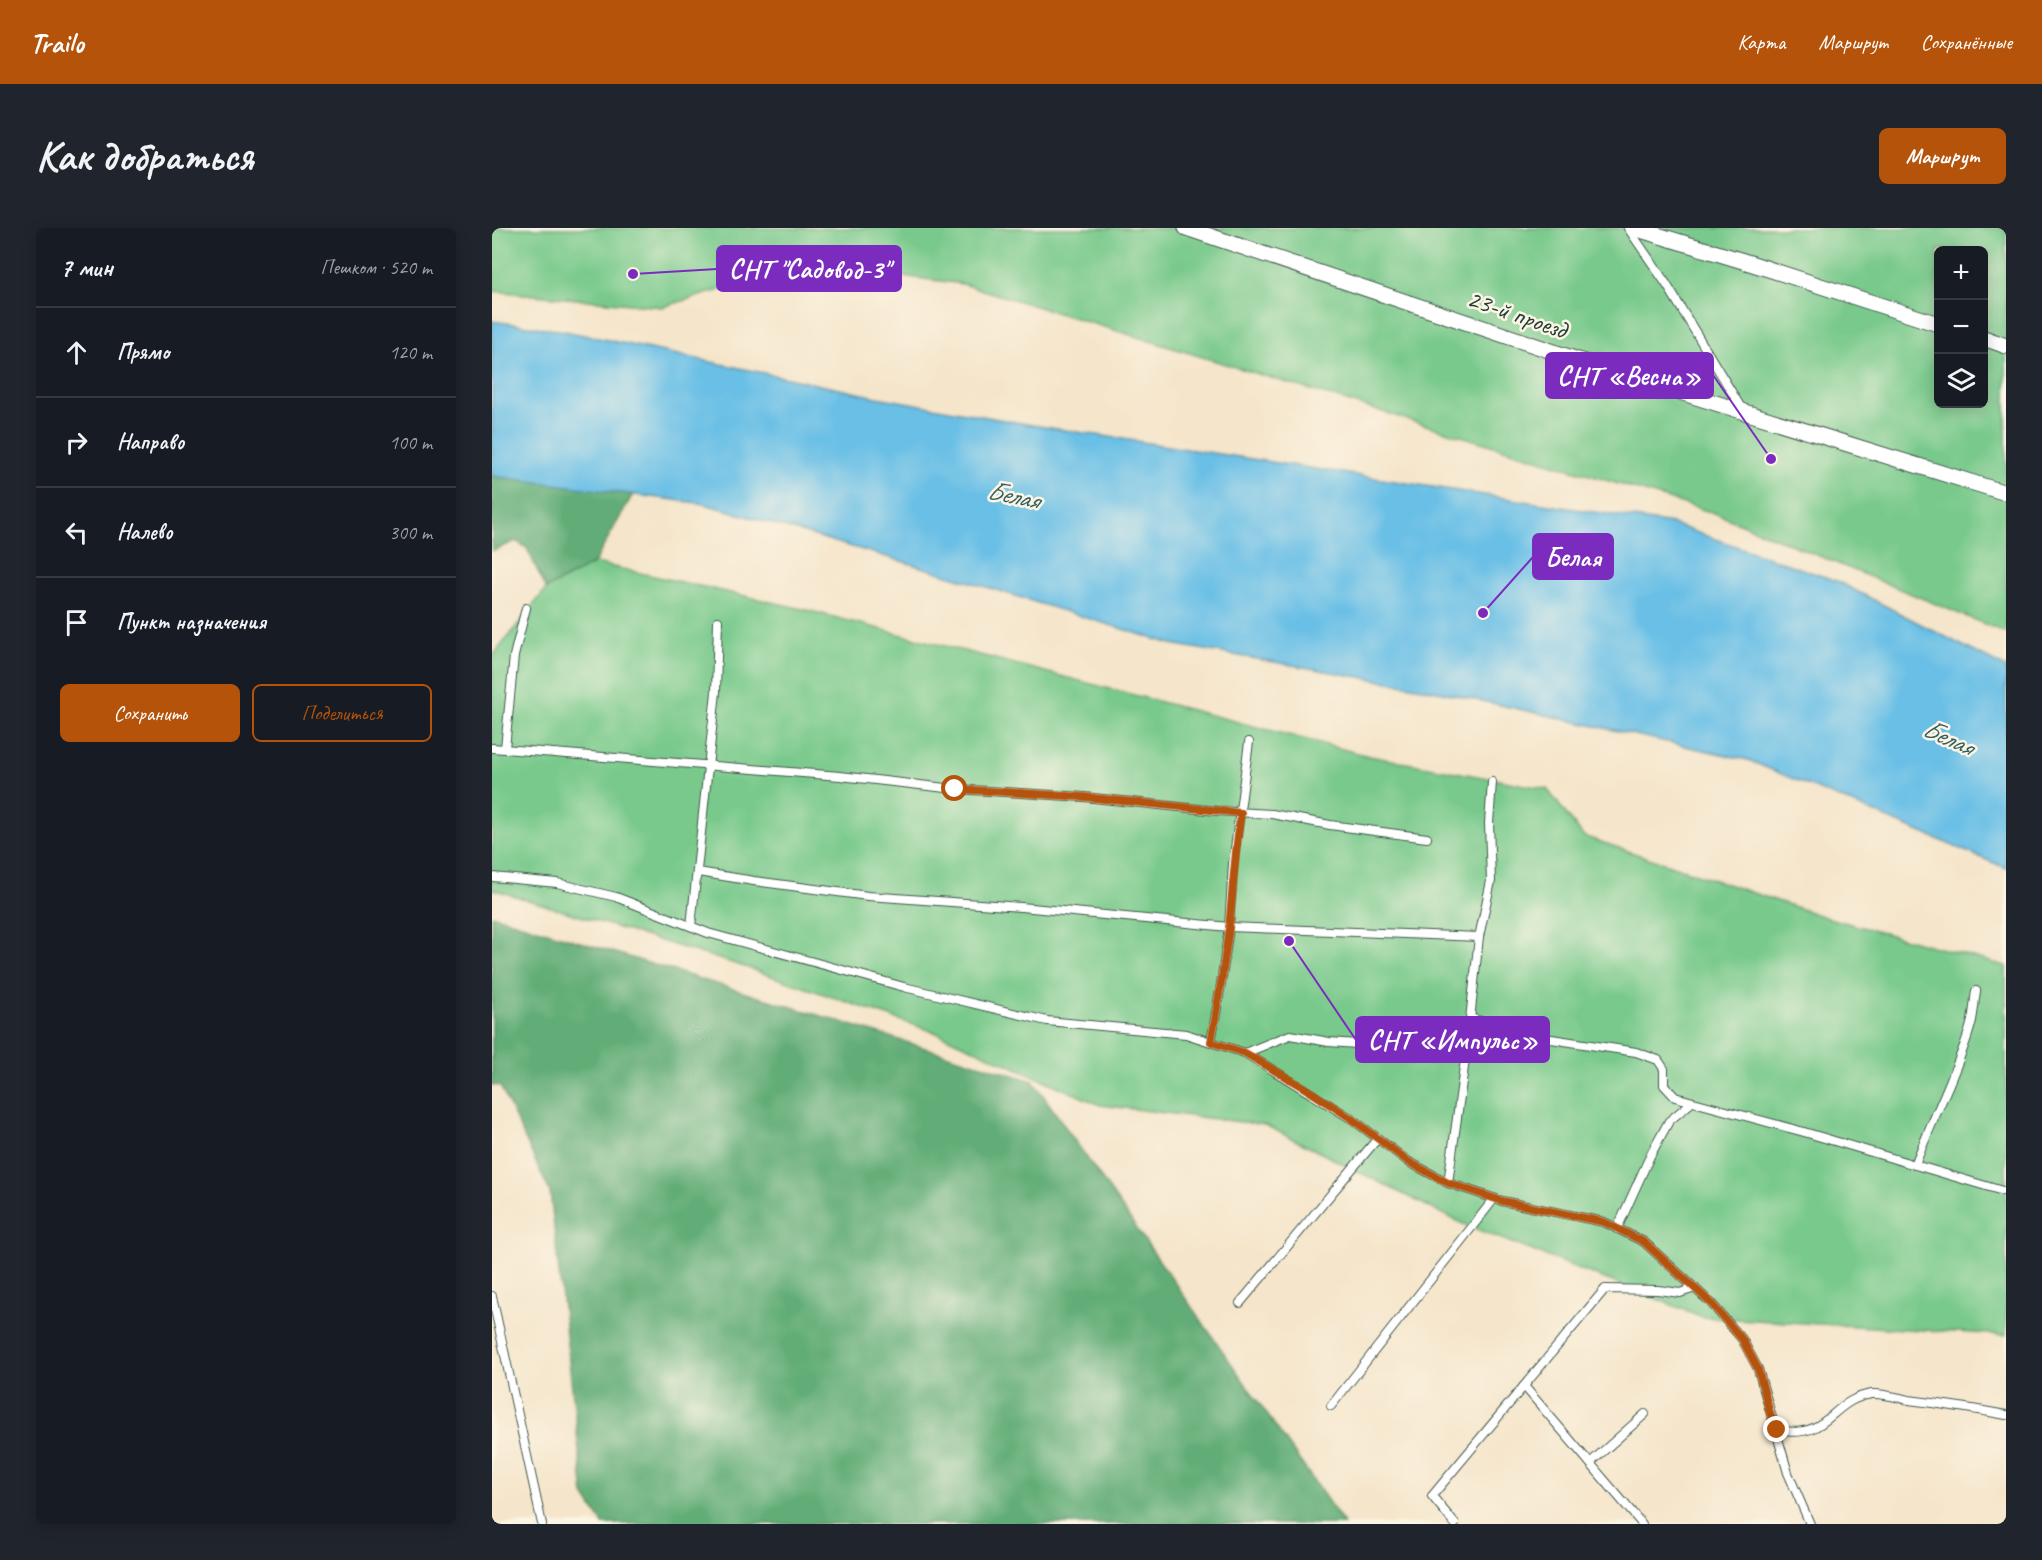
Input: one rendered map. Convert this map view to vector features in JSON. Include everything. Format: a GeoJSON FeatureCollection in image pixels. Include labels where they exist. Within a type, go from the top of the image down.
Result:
{"type":"FeatureCollection","features":[{"type":"Feature","properties":{"kind":"street","name":"23-й проезд"},"geometry":{"type":"LineString","coordinates":[[1186,228],[1599,367],[2006,493]]}},
{"type":"Feature","properties":{"kind":"street"},"geometry":{"type":"LineString","coordinates":[[1634,228],[1934,323]]}},
{"type":"Feature","properties":{"kind":"street"},"geometry":{"type":"LineString","coordinates":[[1988,340],[2006,346]]}},
{"type":"Feature","properties":{"kind":"lane"},"geometry":{"type":"LineString","coordinates":[[1628,228],[1668,285],[1744,412]]}},
{"type":"Feature","properties":{"kind":"lane"},"geometry":{"type":"LineString","coordinates":[[505,748],[514,656],[526,608]]}},
{"type":"Feature","properties":{"kind":"lane"},"geometry":{"type":"LineString","coordinates":[[691,926],[716,693],[718,621]]}},
{"type":"Feature","properties":{"kind":"lane"},"geometry":{"type":"LineString","coordinates":[[1211,1042],[1229,927],[1233,864],[1249,742]]}},
{"type":"Feature","properties":{"kind":"lane"},"geometry":{"type":"LineString","coordinates":[[492,748],[840,776],[955,789],[1084,797],[1272,814],[1330,825],[1427,838]]}},
{"type":"Feature","properties":{"kind":"lane"},"geometry":{"type":"LineString","coordinates":[[1448,1183],[1467,1051],[1479,937],[1491,880],[1489,823],[1492,782]]}},
{"type":"Feature","properties":{"kind":"lane"},"geometry":{"type":"LineString","coordinates":[[698,872],[868,896],[1021,907],[1229,927],[1479,937]]}},
{"type":"Feature","properties":{"kind":"lane"},"geometry":{"type":"LineString","coordinates":[[492,877],[557,883],[616,897],[708,933],[893,984],[1047,1021],[1186,1034],[1245,1053],[1352,1119],[1409,1162],[1448,1183],[1494,1198],[1604,1222],[1617,1228],[1644,1242],[1711,1303],[1742,1339],[1758,1369],[1788,1473],[1810,1524]]}},
{"type":"Feature","properties":{"kind":"lane"},"geometry":{"type":"LineString","coordinates":[[1915,1165],[1971,1026],[1976,991]]}},
{"type":"Feature","properties":{"kind":"lane"},"geometry":{"type":"LineString","coordinates":[[1470,1018],[1545,1038],[1636,1052],[1658,1060],[1664,1069],[1665,1085],[1675,1097],[1804,1132],[2006,1192]]}},
{"type":"Feature","properties":{"kind":"lane"},"geometry":{"type":"LineString","coordinates":[[1245,1053],[1290,1035],[1329,1042],[1448,1052],[1467,1051]]}},
{"type":"Feature","properties":{"kind":"lane"},"geometry":{"type":"LineString","coordinates":[[1617,1228],[1669,1121],[1691,1103]]}},
{"type":"Feature","properties":{"kind":"lane"},"geometry":{"type":"LineString","coordinates":[[1240,1303],[1378,1138]]}},
{"type":"Feature","properties":{"kind":"lane"},"geometry":{"type":"LineString","coordinates":[[1331,1406],[1494,1198]]}},
{"type":"Feature","properties":{"kind":"lane"},"geometry":{"type":"LineString","coordinates":[[1455,1524],[1432,1496],[1605,1289],[1658,1290],[1680,1293],[1695,1288]]}},
{"type":"Feature","properties":{"kind":"lane"},"geometry":{"type":"LineString","coordinates":[[492,1296],[543,1524]]}},
{"type":"Feature","properties":{"kind":"lane"},"geometry":{"type":"LineString","coordinates":[[1524,1386],[1642,1524]]}},
{"type":"Feature","properties":{"kind":"lane"},"geometry":{"type":"LineString","coordinates":[[1777,1430],[1791,1433],[1812,1429],[1859,1397],[1876,1394],[2006,1415]]}},
{"type":"Feature","properties":{"kind":"lane"},"geometry":{"type":"LineString","coordinates":[[1590,1463],[1645,1414]]}},
{"type":"Feature","properties":{"kind":"green space"},"geometry":{"type":"Polygon","coordinates":[[[492,228],[2006,228],[2006,633],[1717,514],[963,284],[809,264],[662,307],[492,291],[492,228]]]}},
{"type":"Feature","properties":{"kind":"green space"},"geometry":{"type":"Polygon","coordinates":[[[492,476],[633,494],[594,563],[546,589],[527,548],[516,541],[492,551],[492,476]]]}},
{"type":"Feature","properties":{"kind":"green space"},"geometry":{"type":"Polygon","coordinates":[[[595,563],[803,609],[1369,756],[1547,789],[1583,836],[1825,917],[2006,966],[2006,1335],[1703,1317],[1463,1224],[1265,1125],[1100,1105],[937,1033],[745,967],[492,889],[492,657],[546,589],[595,563]]]}},
{"type":"Feature","properties":{"kind":"green space"},"geometry":{"type":"Polygon","coordinates":[[[492,915],[1033,1081],[1344,1524],[603,1524],[584,1495],[550,1192],[500,1086],[492,1085],[492,915]]]}},
{"type":"Feature","properties":{"kind":"water","name":"Белая"},"geometry":{"type":"Polygon","coordinates":[[[492,321],[565,331],[877,397],[1032,425],[1672,524],[1837,581],[2006,668],[2006,868],[1748,760],[1428,689],[1171,644],[928,569],[705,504],[492,476],[492,321]]]}},
{"type":"Feature","properties":{"kind":"place","name":"СНТ \"Садовод-3\""},"geometry":{"type":"Point","coordinates":[633,274]}},
{"type":"Feature","properties":{"kind":"place","name":"СНТ «Весна»"},"geometry":{"type":"Point","coordinates":[1771,459]}},
{"type":"Feature","properties":{"kind":"place","name":"Белая"},"geometry":{"type":"Point","coordinates":[1483,613]}},
{"type":"Feature","properties":{"kind":"place","name":"СНТ «Импульс»"},"geometry":{"type":"Point","coordinates":[1289,941]}},
{"type":"Feature","properties":{"kind":"route"},"geometry":{"type":"LineString","coordinates":[[955,789],[1084,797],[1241,813],[1233,864],[1229,927],[1211,1042],[1245,1053],[1308,1090],[1352,1119],[1409,1162],[1448,1183],[1502,1201],[1604,1222],[1644,1242],[1711,1303],[1742,1339],[1758,1369],[1777,1430]]}}]}
